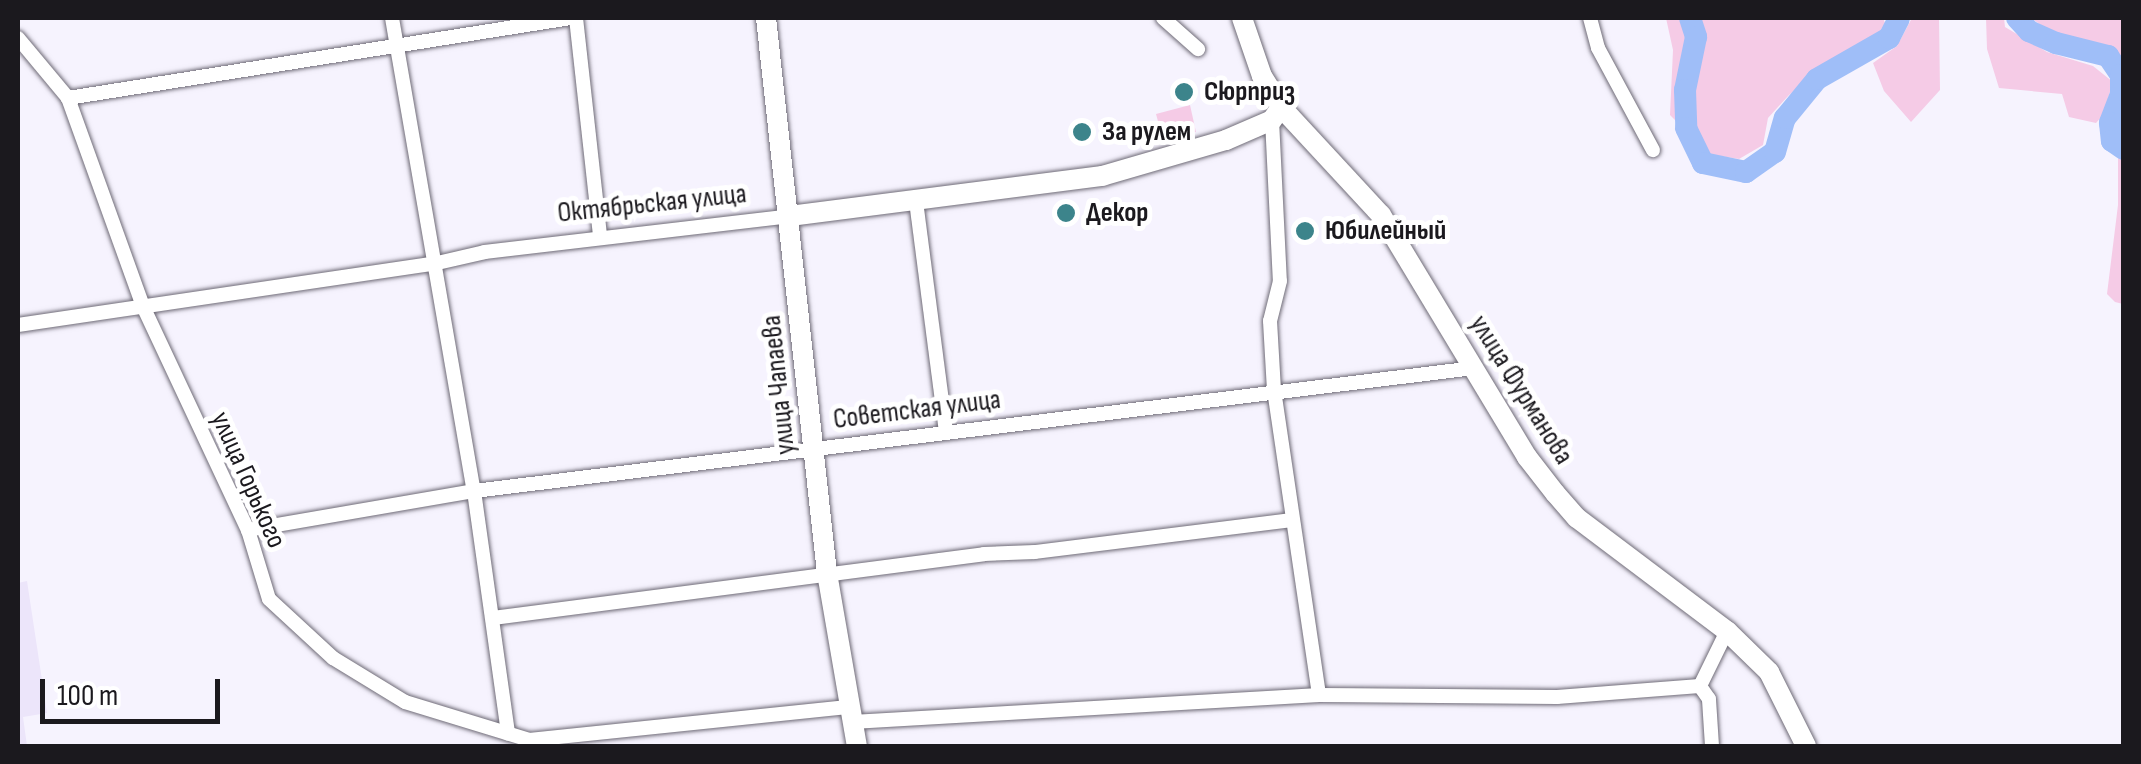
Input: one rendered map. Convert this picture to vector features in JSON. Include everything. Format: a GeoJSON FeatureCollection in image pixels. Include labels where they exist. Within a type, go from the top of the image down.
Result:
{"type":"FeatureCollection","features":[{"type":"Feature","properties":{"kind":"main road","name":"улица Чапаева"},"geometry":{"type":"LineString","coordinates":[[766,18],[827,573],[857,746]]}},
{"type":"Feature","properties":{"kind":"main road","name":"улица Фурманова"},"geometry":{"type":"LineString","coordinates":[[1242,18],[1276,114],[1381,214],[1527,458],[1578,518],[1727,631],[1769,672],[1806,746]]}},
{"type":"Feature","properties":{"kind":"main road","name":"Октябрьская улица"},"geometry":{"type":"LineString","coordinates":[[790,216],[1102,176],[1226,140],[1276,114]]}},
{"type":"Feature","properties":{"kind":"street"},"geometry":{"type":"LineString","coordinates":[[392,18],[474,491],[508,734]]}},
{"type":"Feature","properties":{"kind":"street"},"geometry":{"type":"LineString","coordinates":[[68,98],[396,43],[574,18],[600,236]]}},
{"type":"Feature","properties":{"kind":"street"},"geometry":{"type":"LineString","coordinates":[[1163,18],[1198,49]]}},
{"type":"Feature","properties":{"kind":"street"},"geometry":{"type":"LineString","coordinates":[[1590,18],[1598,48],[1654,150]]}},
{"type":"Feature","properties":{"kind":"street","name":"улица Горького"},"geometry":{"type":"LineString","coordinates":[[18,38],[68,98],[142,304],[248,530],[269,599],[333,658],[405,702],[529,740],[851,715],[1320,695],[1558,697],[1700,686]]}},
{"type":"Feature","properties":{"kind":"street"},"geometry":{"type":"LineString","coordinates":[[1276,114],[1280,281],[1270,321],[1274,390],[1320,695]]}},
{"type":"Feature","properties":{"kind":"street"},"geometry":{"type":"LineString","coordinates":[[916,202],[946,432]]}},
{"type":"Feature","properties":{"kind":"street","name":"Октябрьская улица"},"geometry":{"type":"LineString","coordinates":[[18,325],[600,236],[790,216]]}},
{"type":"Feature","properties":{"kind":"street","name":"Советская улица"},"geometry":{"type":"LineString","coordinates":[[248,530],[364,506],[474,491],[1475,368]]}},
{"type":"Feature","properties":{"kind":"street"},"geometry":{"type":"LineString","coordinates":[[493,618],[827,573],[1291,520]]}},
{"type":"Feature","properties":{"kind":"street"},"geometry":{"type":"LineString","coordinates":[[1712,746],[1709,699],[1700,686],[1727,631]]}},
{"type":"Feature","properties":{"kind":"shaded area"},"geometry":{"type":"Polygon","coordinates":[[[1666,18],[1682,18],[1687,39],[1679,124],[1670,115],[1673,50],[1666,18]]]}},
{"type":"Feature","properties":{"kind":"shaded area"},"geometry":{"type":"Polygon","coordinates":[[[1700,18],[1883,18],[1885,23],[1876,38],[1824,65],[1789,95],[1768,118],[1763,145],[1739,159],[1708,154],[1693,125],[1696,57],[1702,43],[1700,18]]]}},
{"type":"Feature","properties":{"kind":"shaded area"},"geometry":{"type":"Polygon","coordinates":[[[1912,18],[1939,18],[1940,90],[1911,122],[1884,91],[1873,63],[1897,46],[1912,18]]]}},
{"type":"Feature","properties":{"kind":"shaded area"},"geometry":{"type":"Polygon","coordinates":[[[1986,18],[2004,18],[2005,27],[2047,52],[2093,66],[2113,82],[2103,115],[2096,123],[2069,117],[2062,94],[1999,88],[1987,49],[1986,18]]]}},
{"type":"Feature","properties":{"kind":"shaded area"},"geometry":{"type":"Polygon","coordinates":[[[2031,18],[2123,18],[2123,63],[2110,48],[2058,37],[2031,18]]]}},
{"type":"Feature","properties":{"kind":"shaded area"},"geometry":{"type":"Polygon","coordinates":[[[1190,105],[1196,132],[1163,140],[1156,114],[1190,105]]]}},
{"type":"Feature","properties":{"kind":"shaded area"},"geometry":{"type":"Polygon","coordinates":[[[2123,106],[2123,304],[2107,294],[2118,205],[2118,118],[2123,106]]]}},
{"type":"Feature","properties":{"kind":"shaded area"},"geometry":{"type":"Polygon","coordinates":[[[27,581],[47,713],[23,717],[27,746],[18,746],[18,583],[27,581]]]}},
{"type":"Feature","properties":{"kind":"waterway"},"geometry":{"type":"LineString","coordinates":[[1690,18],[1696,37],[1685,90],[1686,128],[1703,163],[1746,172],[1775,152],[1785,118],[1817,79],[1889,38],[1899,18]]}},
{"type":"Feature","properties":{"kind":"waterway"},"geometry":{"type":"LineString","coordinates":[[2017,18],[2029,31],[2056,43],[2108,56],[2121,75],[2121,94],[2110,123],[2112,141],[2124,149]]}},
{"type":"Feature","properties":{"kind":"place","name":"Сюрприз"},"geometry":{"type":"Point","coordinates":[1184,92]}},
{"type":"Feature","properties":{"kind":"place","name":"За рулем"},"geometry":{"type":"Point","coordinates":[1082,132]}},
{"type":"Feature","properties":{"kind":"place","name":"Декор"},"geometry":{"type":"Point","coordinates":[1066,213]}},
{"type":"Feature","properties":{"kind":"place","name":"Юбилейный"},"geometry":{"type":"Point","coordinates":[1305,231]}}]}
